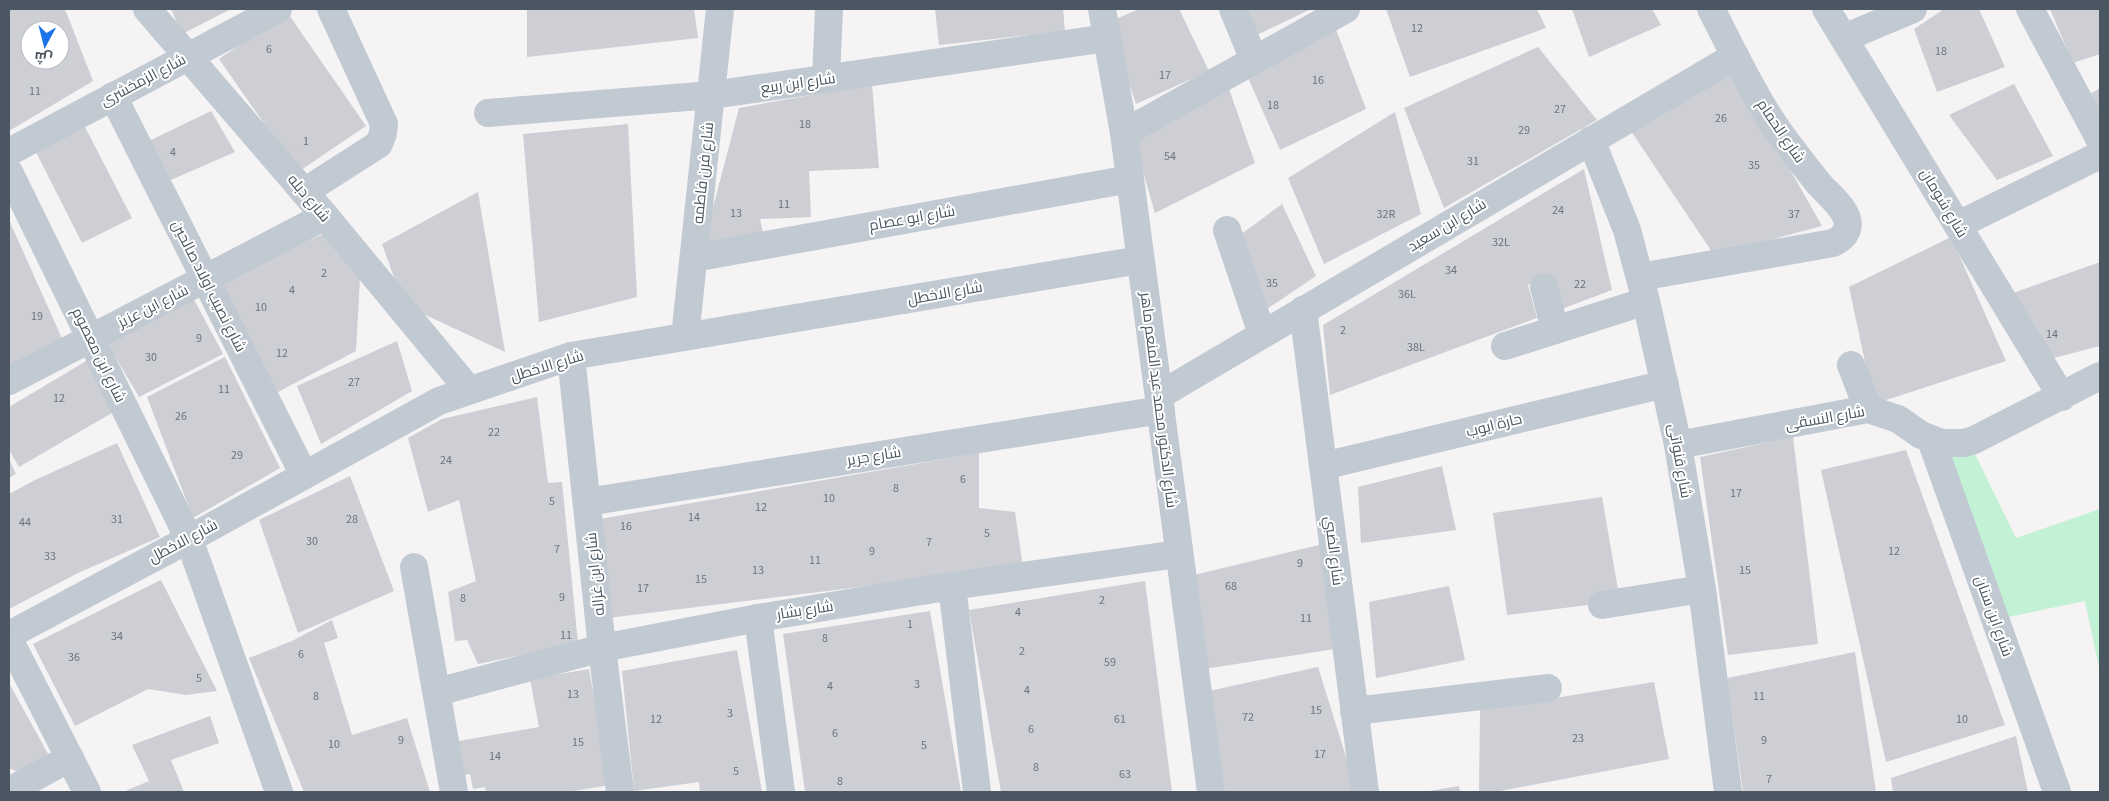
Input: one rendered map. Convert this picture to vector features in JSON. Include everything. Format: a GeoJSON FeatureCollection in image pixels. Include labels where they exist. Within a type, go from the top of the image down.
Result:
{"type":"FeatureCollection","features":[{"type":"Feature","properties":{"kind":"street","name":"شارع دبله"},"geometry":{"type":"LineString","coordinates":[[147,9],[304,192],[469,390]]}},
{"type":"Feature","properties":{"kind":"street","name":"شارع الزمخشرى"},"geometry":{"type":"LineString","coordinates":[[9,152],[278,9]]}},
{"type":"Feature","properties":{"kind":"street"},"geometry":{"type":"LineString","coordinates":[[304,192],[379,144],[384,133],[384,124],[331,9]]}},
{"type":"Feature","properties":{"kind":"street","name":"شارع فرن فاطمه"},"geometry":{"type":"LineString","coordinates":[[684,337],[712,96],[720,9]]}},
{"type":"Feature","properties":{"kind":"street"},"geometry":{"type":"LineString","coordinates":[[826,79],[829,9]]}},
{"type":"Feature","properties":{"kind":"street","name":"شارع الدكتور محمد عبد المنعم ماهر"},"geometry":{"type":"LineString","coordinates":[[1102,9],[1124,133],[1178,554],[1211,792]]}},
{"type":"Feature","properties":{"kind":"street"},"geometry":{"type":"LineString","coordinates":[[1232,9],[1254,60]]}},
{"type":"Feature","properties":{"kind":"street"},"geometry":{"type":"LineString","coordinates":[[1124,133],[1346,9]]}},
{"type":"Feature","properties":{"kind":"street","name":"شارع الحمام"},"geometry":{"type":"LineString","coordinates":[[1643,289],[1833,243],[1846,234],[1848,225],[1843,211],[1818,183],[1773,122],[1711,9]]}},
{"type":"Feature","properties":{"kind":"street","name":"شارع شومان"},"geometry":{"type":"LineString","coordinates":[[1826,9],[2062,396]]}},
{"type":"Feature","properties":{"kind":"street"},"geometry":{"type":"LineString","coordinates":[[1844,38],[1913,9]]}},
{"type":"Feature","properties":{"kind":"street"},"geometry":{"type":"LineString","coordinates":[[2030,9],[2100,140]]}},
{"type":"Feature","properties":{"kind":"street","name":"شارع ابن ربيع"},"geometry":{"type":"LineString","coordinates":[[488,113],[712,96],[1106,38]]}},
{"type":"Feature","properties":{"kind":"street","name":"شارع ابن سعيد"},"geometry":{"type":"LineString","coordinates":[[1160,402],[1262,334],[1736,56]]}},
{"type":"Feature","properties":{"kind":"street","name":"شارع نصيب اولاد صالحين"},"geometry":{"type":"LineString","coordinates":[[113,96],[304,475]]}},
{"type":"Feature","properties":{"kind":"street","name":"شارع قنواتى"},"geometry":{"type":"LineString","coordinates":[[1591,140],[1627,230],[1665,384],[1678,446],[1702,590],[1728,792]]}},
{"type":"Feature","properties":{"kind":"street"},"geometry":{"type":"LineString","coordinates":[[1958,225],[2100,155]]}},
{"type":"Feature","properties":{"kind":"street","name":"شارع ابن معصوم"},"geometry":{"type":"LineString","coordinates":[[9,172],[189,539],[279,792]]}},
{"type":"Feature","properties":{"kind":"street","name":"شارع ابو عصام"},"geometry":{"type":"LineString","coordinates":[[694,258],[1130,179]]}},
{"type":"Feature","properties":{"kind":"street","name":"شارع ابن عزيز"},"geometry":{"type":"LineString","coordinates":[[9,381],[324,216]]}},
{"type":"Feature","properties":{"kind":"street"},"geometry":{"type":"LineString","coordinates":[[1227,230],[1262,334]]}},
{"type":"Feature","properties":{"kind":"street","name":"شارع الاخطل"},"geometry":{"type":"LineString","coordinates":[[9,637],[439,401],[571,356],[1140,260]]}},
{"type":"Feature","properties":{"kind":"street"},"geometry":{"type":"LineString","coordinates":[[1544,287],[1555,330]]}},
{"type":"Feature","properties":{"kind":"street"},"geometry":{"type":"LineString","coordinates":[[1504,346],[1555,330],[1643,289]]}},
{"type":"Feature","properties":{"kind":"street","name":"شارع الضبي"},"geometry":{"type":"LineString","coordinates":[[1304,310],[1365,792]]}},
{"type":"Feature","properties":{"kind":"street","name":"شارع ابن غزاله"},"geometry":{"type":"LineString","coordinates":[[571,356],[602,648],[620,792]]}},
{"type":"Feature","properties":{"kind":"street"},"geometry":{"type":"LineString","coordinates":[[1852,365],[1868,409]]}},
{"type":"Feature","properties":{"kind":"street","name":"شارع النسقى"},"geometry":{"type":"LineString","coordinates":[[1678,446],[1868,409],[1898,419],[1931,440],[1953,444],[1974,440],[2100,376]]}},
{"type":"Feature","properties":{"kind":"street","name":"حارة ايوب"},"geometry":{"type":"LineString","coordinates":[[1323,466],[1665,384]]}},
{"type":"Feature","properties":{"kind":"street","name":"شارع جرير"},"geometry":{"type":"LineString","coordinates":[[587,502],[1160,402]]}},
{"type":"Feature","properties":{"kind":"street","name":"شارع ابن سنان"},"geometry":{"type":"LineString","coordinates":[[1931,440],[2057,792]]}},
{"type":"Feature","properties":{"kind":"street","name":"شارع بشار"},"geometry":{"type":"LineString","coordinates":[[437,692],[602,648],[758,618],[952,586],[1178,554]]}},
{"type":"Feature","properties":{"kind":"street"},"geometry":{"type":"LineString","coordinates":[[414,567],[454,792]]}},
{"type":"Feature","properties":{"kind":"street"},"geometry":{"type":"LineString","coordinates":[[952,586],[977,792]]}},
{"type":"Feature","properties":{"kind":"street"},"geometry":{"type":"LineString","coordinates":[[1602,606],[1702,590]]}},
{"type":"Feature","properties":{"kind":"street"},"geometry":{"type":"LineString","coordinates":[[758,618],[781,792]]}},
{"type":"Feature","properties":{"kind":"street"},"geometry":{"type":"LineString","coordinates":[[9,637],[87,792]]}},
{"type":"Feature","properties":{"kind":"street"},"geometry":{"type":"LineString","coordinates":[[1354,711],[1548,688]]}},
{"type":"Feature","properties":{"kind":"street"},"geometry":{"type":"LineString","coordinates":[[22,788],[70,758]]}},
{"type":"Feature","properties":{"kind":"green space"},"geometry":{"type":"Polygon","coordinates":[[[1973,450],[2016,538],[2100,509],[2099,668],[2085,601],[1989,621],[1937,459],[1973,450]]]}},
{"type":"Feature","properties":{"kind":"building"},"geometry":{"type":"Polygon","coordinates":[[[9,9],[65,9],[69,20],[20,20],[20,70],[70,70],[70,22],[93,81],[9,131],[9,9]]]}},
{"type":"Feature","properties":{"kind":"building"},"geometry":{"type":"Polygon","coordinates":[[[171,9],[231,9],[182,34],[171,9]]]}},
{"type":"Feature","properties":{"kind":"building"},"geometry":{"type":"Polygon","coordinates":[[[527,9],[694,9],[698,38],[527,57],[527,9]]]}},
{"type":"Feature","properties":{"kind":"building"},"geometry":{"type":"Polygon","coordinates":[[[935,9],[1063,9],[1065,31],[939,45],[935,9]]]}},
{"type":"Feature","properties":{"kind":"building"},"geometry":{"type":"Polygon","coordinates":[[[1139,9],[1179,9],[1209,71],[1136,104],[1109,22],[1139,9]]]}},
{"type":"Feature","properties":{"kind":"building"},"geometry":{"type":"Polygon","coordinates":[[[1247,9],[1311,9],[1257,35],[1247,9]]]}},
{"type":"Feature","properties":{"kind":"building"},"geometry":{"type":"Polygon","coordinates":[[[1386,9],[1537,9],[1546,28],[1410,77],[1386,9]]]}},
{"type":"Feature","properties":{"kind":"building"},"geometry":{"type":"Polygon","coordinates":[[[1572,9],[1652,9],[1661,25],[1589,57],[1572,9]]]}},
{"type":"Feature","properties":{"kind":"building"},"geometry":{"type":"Polygon","coordinates":[[[1944,9],[1979,9],[2005,67],[1937,92],[1914,29],[1944,9]]]}},
{"type":"Feature","properties":{"kind":"building"},"geometry":{"type":"Polygon","coordinates":[[[2050,9],[2100,9],[2100,54],[2073,63],[2050,9]]]}},
{"type":"Feature","properties":{"kind":"building"},"geometry":{"type":"Polygon","coordinates":[[[287,12],[366,126],[298,172],[219,59],[287,12]]]}},
{"type":"Feature","properties":{"kind":"building"},"geometry":{"type":"Polygon","coordinates":[[[1334,24],[1366,109],[1280,150],[1245,71],[1334,24]]]}},
{"type":"Feature","properties":{"kind":"building"},"geometry":{"type":"Polygon","coordinates":[[[1538,47],[1597,120],[1444,208],[1404,108],[1538,47]]]}},
{"type":"Feature","properties":{"kind":"building"},"geometry":{"type":"Polygon","coordinates":[[[1734,71],[1822,226],[1714,255],[1629,128],[1734,71]]]}},
{"type":"Feature","properties":{"kind":"building"},"geometry":{"type":"Polygon","coordinates":[[[872,84],[879,168],[809,171],[811,217],[760,219],[763,233],[704,242],[739,108],[872,84]]]}},
{"type":"Feature","properties":{"kind":"building"},"geometry":{"type":"Polygon","coordinates":[[[2014,84],[2053,156],[1997,180],[1949,115],[2014,84]]]}},
{"type":"Feature","properties":{"kind":"building"},"geometry":{"type":"Polygon","coordinates":[[[2100,88],[2100,128],[2085,97],[2100,88]]]}},
{"type":"Feature","properties":{"kind":"building"},"geometry":{"type":"Polygon","coordinates":[[[1229,89],[1255,163],[1155,213],[1134,141],[1229,89]]]}},
{"type":"Feature","properties":{"kind":"building"},"geometry":{"type":"Polygon","coordinates":[[[211,111],[235,152],[171,180],[149,141],[211,111]]]}},
{"type":"Feature","properties":{"kind":"building"},"geometry":{"type":"Polygon","coordinates":[[[1395,112],[1421,214],[1324,264],[1288,178],[1395,112]]]}},
{"type":"Feature","properties":{"kind":"building"},"geometry":{"type":"Polygon","coordinates":[[[628,124],[637,297],[539,322],[523,134],[628,124]]]}},
{"type":"Feature","properties":{"kind":"building"},"geometry":{"type":"Polygon","coordinates":[[[85,127],[132,218],[82,243],[36,152],[85,127]]]}},
{"type":"Feature","properties":{"kind":"building"},"geometry":{"type":"Polygon","coordinates":[[[1584,169],[1612,290],[1559,310],[1549,278],[1528,285],[1537,318],[1330,395],[1323,325],[1584,169]]]}},
{"type":"Feature","properties":{"kind":"building"},"geometry":{"type":"Polygon","coordinates":[[[478,192],[505,352],[404,305],[382,244],[478,192]]]}},
{"type":"Feature","properties":{"kind":"building"},"geometry":{"type":"Polygon","coordinates":[[[1282,204],[1316,276],[1264,311],[1236,238],[1282,204]]]}},
{"type":"Feature","properties":{"kind":"building"},"geometry":{"type":"Polygon","coordinates":[[[9,220],[64,343],[9,367],[9,220]]]}},
{"type":"Feature","properties":{"kind":"building"},"geometry":{"type":"Polygon","coordinates":[[[325,233],[360,278],[356,351],[276,393],[216,282],[325,233]]]}},
{"type":"Feature","properties":{"kind":"building"},"geometry":{"type":"Polygon","coordinates":[[[1951,237],[2006,361],[1874,404],[1849,287],[1951,237]]]}},
{"type":"Feature","properties":{"kind":"building"},"geometry":{"type":"Polygon","coordinates":[[[2100,262],[2100,346],[2054,358],[2013,293],[2100,262]]]}},
{"type":"Feature","properties":{"kind":"building"},"geometry":{"type":"Polygon","coordinates":[[[190,292],[223,354],[139,397],[104,338],[190,292]]]}},
{"type":"Feature","properties":{"kind":"building"},"geometry":{"type":"Polygon","coordinates":[[[397,341],[412,391],[321,444],[297,386],[397,341]]]}},
{"type":"Feature","properties":{"kind":"building"},"geometry":{"type":"Polygon","coordinates":[[[225,357],[280,468],[193,518],[147,397],[225,357]]]}},
{"type":"Feature","properties":{"kind":"building"},"geometry":{"type":"Polygon","coordinates":[[[88,360],[117,410],[19,467],[9,450],[9,407],[88,360]]]}},
{"type":"Feature","properties":{"kind":"building"},"geometry":{"type":"Polygon","coordinates":[[[537,397],[548,483],[562,482],[578,643],[478,664],[467,640],[455,641],[448,592],[476,581],[459,500],[428,512],[408,438],[442,419],[537,397]]]}},
{"type":"Feature","properties":{"kind":"building"},"geometry":{"type":"Polygon","coordinates":[[[1793,437],[1818,644],[1728,655],[1700,457],[1793,437]]]}},
{"type":"Feature","properties":{"kind":"building"},"geometry":{"type":"Polygon","coordinates":[[[117,443],[160,537],[78,573],[9,609],[9,494],[35,480],[117,443]]]}},
{"type":"Feature","properties":{"kind":"building"},"geometry":{"type":"Polygon","coordinates":[[[1906,450],[2005,725],[1886,762],[1821,470],[1906,450]]]}},
{"type":"Feature","properties":{"kind":"building"},"geometry":{"type":"Polygon","coordinates":[[[979,453],[979,508],[1015,512],[1023,567],[608,618],[600,519],[979,453]]]}},
{"type":"Feature","properties":{"kind":"building"},"geometry":{"type":"Polygon","coordinates":[[[9,459],[16,474],[9,478],[9,459]]]}},
{"type":"Feature","properties":{"kind":"building"},"geometry":{"type":"Polygon","coordinates":[[[1442,466],[1456,530],[1361,543],[1358,487],[1442,466]]]}},
{"type":"Feature","properties":{"kind":"building"},"geometry":{"type":"Polygon","coordinates":[[[350,476],[394,591],[298,633],[259,520],[350,476]]]}},
{"type":"Feature","properties":{"kind":"building"},"geometry":{"type":"Polygon","coordinates":[[[1602,497],[1620,601],[1507,615],[1493,513],[1602,497]]]}},
{"type":"Feature","properties":{"kind":"building"},"geometry":{"type":"Polygon","coordinates":[[[1327,543],[1335,649],[1204,669],[1194,575],[1327,543]]]}},
{"type":"Feature","properties":{"kind":"building"},"geometry":{"type":"Polygon","coordinates":[[[161,580],[217,691],[186,695],[148,689],[75,726],[33,644],[161,580]]]}},
{"type":"Feature","properties":{"kind":"building"},"geometry":{"type":"Polygon","coordinates":[[[1145,581],[1172,792],[1001,792],[969,610],[1145,581]]]}},
{"type":"Feature","properties":{"kind":"building"},"geometry":{"type":"Polygon","coordinates":[[[1449,586],[1465,660],[1376,678],[1369,602],[1449,586]]]}},
{"type":"Feature","properties":{"kind":"building"},"geometry":{"type":"Polygon","coordinates":[[[930,611],[961,792],[805,792],[783,634],[930,611]]]}},
{"type":"Feature","properties":{"kind":"building"},"geometry":{"type":"Polygon","coordinates":[[[332,620],[338,638],[324,643],[352,735],[407,718],[430,792],[304,792],[249,658],[292,641],[332,620]]]}},
{"type":"Feature","properties":{"kind":"building"},"geometry":{"type":"Polygon","coordinates":[[[737,650],[762,792],[700,792],[699,782],[634,791],[622,671],[737,650]]]}},
{"type":"Feature","properties":{"kind":"building"},"geometry":{"type":"Polygon","coordinates":[[[1855,652],[1876,792],[1743,792],[1727,678],[1855,652]]]}},
{"type":"Feature","properties":{"kind":"building"},"geometry":{"type":"Polygon","coordinates":[[[1318,667],[1357,792],[1225,792],[1209,691],[1318,667]]]}},
{"type":"Feature","properties":{"kind":"building"},"geometry":{"type":"Polygon","coordinates":[[[589,669],[610,785],[568,792],[486,792],[485,787],[473,789],[470,774],[458,776],[453,742],[539,727],[530,679],[589,669]]]}},
{"type":"Feature","properties":{"kind":"building"},"geometry":{"type":"Polygon","coordinates":[[[1654,682],[1669,759],[1495,792],[1479,792],[1480,710],[1654,682]]]}},
{"type":"Feature","properties":{"kind":"building"},"geometry":{"type":"Polygon","coordinates":[[[9,683],[48,754],[20,773],[9,768],[9,683]]]}},
{"type":"Feature","properties":{"kind":"building"},"geometry":{"type":"Polygon","coordinates":[[[210,716],[219,743],[171,760],[184,792],[123,792],[149,781],[132,745],[210,716]]]}},
{"type":"Feature","properties":{"kind":"building"},"geometry":{"type":"Polygon","coordinates":[[[2016,736],[2028,792],[1893,792],[1891,778],[2016,736]]]}},
{"type":"Feature","properties":{"kind":"building"},"geometry":{"type":"Polygon","coordinates":[[[1459,786],[1460,792],[1429,792],[1429,791],[1459,786]]]}}]}
